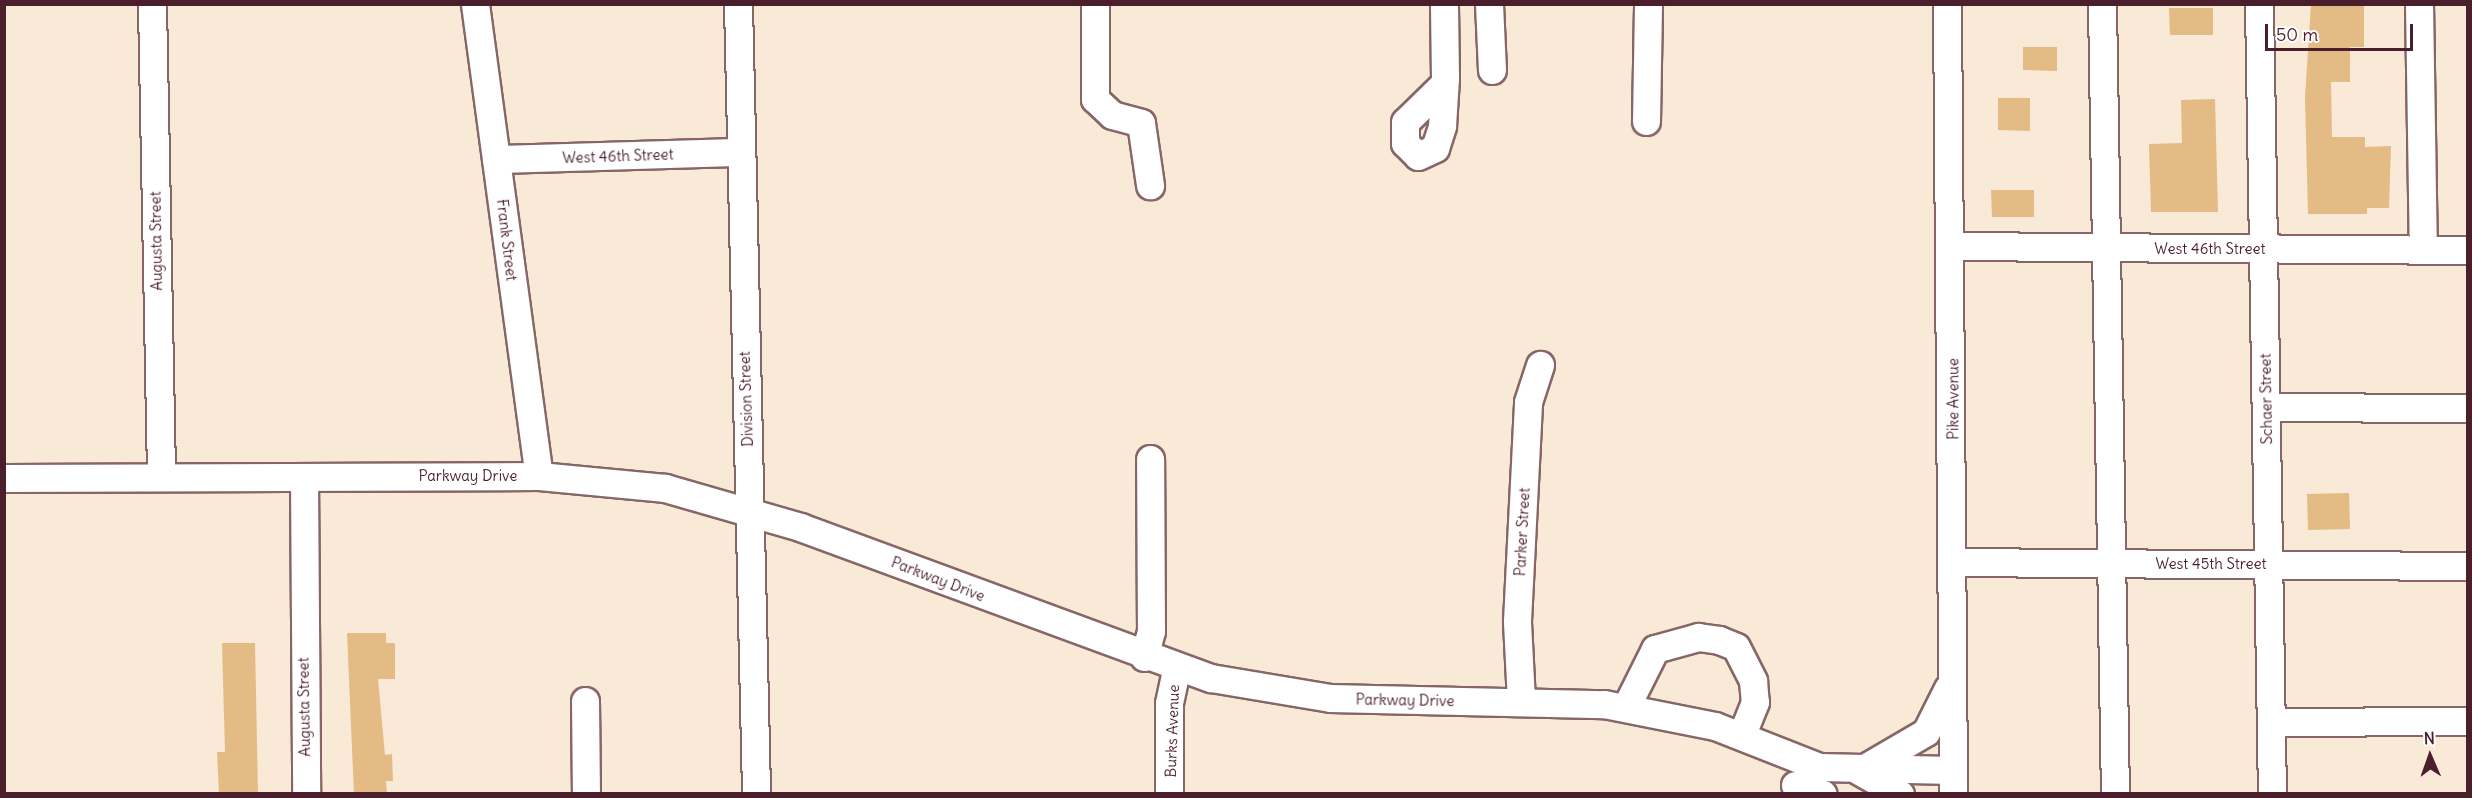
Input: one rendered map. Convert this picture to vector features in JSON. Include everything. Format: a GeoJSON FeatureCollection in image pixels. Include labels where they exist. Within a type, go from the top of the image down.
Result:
{"type":"FeatureCollection","features":[{"type":"Feature","properties":{"kind":"street","name":"Augusta Street"},"geometry":{"type":"LineString","coordinates":[[152,4],[161,477]]}},
{"type":"Feature","properties":{"kind":"street","name":"Frank Street"},"geometry":{"type":"LineString","coordinates":[[475,4],[539,476]]}},
{"type":"Feature","properties":{"kind":"street","name":"Division Street"},"geometry":{"type":"LineString","coordinates":[[738,4],[739,152],[756,794]]}},
{"type":"Feature","properties":{"kind":"street"},"geometry":{"type":"LineString","coordinates":[[1095,4],[1095,99],[1112,116],[1141,123],[1150,185]]}},
{"type":"Feature","properties":{"kind":"street"},"geometry":{"type":"LineString","coordinates":[[1444,4],[1444,84]]}},
{"type":"Feature","properties":{"kind":"street"},"geometry":{"type":"LineString","coordinates":[[1489,4],[1492,70]]}},
{"type":"Feature","properties":{"kind":"street"},"geometry":{"type":"LineString","coordinates":[[1646,121],[1648,4]]}},
{"type":"Feature","properties":{"kind":"street","name":"Pike Avenue"},"geometry":{"type":"LineString","coordinates":[[1947,4],[1952,246],[1953,782]]}},
{"type":"Feature","properties":{"kind":"street"},"geometry":{"type":"LineString","coordinates":[[2102,4],[2108,249],[2108,564],[2115,794]]}},
{"type":"Feature","properties":{"kind":"street","name":"Schaer Street"},"geometry":{"type":"LineString","coordinates":[[2259,4],[2272,794]]}},
{"type":"Feature","properties":{"kind":"street"},"geometry":{"type":"LineString","coordinates":[[2419,4],[2423,249]]}},
{"type":"Feature","properties":{"kind":"street","name":"West 46th Street"},"geometry":{"type":"LineString","coordinates":[[496,159],[739,152]]}},
{"type":"Feature","properties":{"kind":"street","name":"West 46th Street"},"geometry":{"type":"LineString","coordinates":[[1952,246],[2108,249],[2468,249]]}},
{"type":"Feature","properties":{"kind":"street","name":"Parker Street"},"geometry":{"type":"LineString","coordinates":[[1521,701],[1517,621],[1528,402],[1540,365]]}},
{"type":"Feature","properties":{"kind":"street"},"geometry":{"type":"LineString","coordinates":[[2266,407],[2468,408]]}},
{"type":"Feature","properties":{"kind":"street"},"geometry":{"type":"LineString","coordinates":[[1144,657],[1151,631],[1150,459]]}},
{"type":"Feature","properties":{"kind":"street","name":"Parkway Drive"},"geometry":{"type":"LineString","coordinates":[[4,478],[539,476],[665,489],[749,510],[1176,669],[1330,698],[1521,701],[1626,707],[1742,735],[1820,766],[1953,782]]}},
{"type":"Feature","properties":{"kind":"street","name":"Augusta Street"},"geometry":{"type":"LineString","coordinates":[[303,477],[306,794]]}},
{"type":"Feature","properties":{"kind":"street","name":"West 45th Street"},"geometry":{"type":"LineString","coordinates":[[1954,562],[2468,566]]}},
{"type":"Feature","properties":{"kind":"street"},"geometry":{"type":"LineString","coordinates":[[1626,707],[1655,649],[1698,637],[1719,640],[1736,647],[1753,681],[1755,702],[1742,735]]}},
{"type":"Feature","properties":{"kind":"street","name":"Burks Avenue"},"geometry":{"type":"LineString","coordinates":[[1169,794],[1169,703],[1176,669]]}},
{"type":"Feature","properties":{"kind":"street","name":"Parkway Drive"},"geometry":{"type":"LineString","coordinates":[[1858,770],[1901,751],[1926,732],[1943,706],[1953,670]]}},
{"type":"Feature","properties":{"kind":"street"},"geometry":{"type":"LineString","coordinates":[[585,701],[586,794]]}},
{"type":"Feature","properties":{"kind":"street"},"geometry":{"type":"LineString","coordinates":[[2271,722],[2468,722]]}},
{"type":"Feature","properties":{"kind":"street","name":"Parkway Drive"},"geometry":{"type":"LineString","coordinates":[[1858,770],[1900,794]]}},
{"type":"Feature","properties":{"kind":"street"},"geometry":{"type":"LineString","coordinates":[[1795,785],[1823,794]]}},
{"type":"Feature","properties":{"kind":"building"},"geometry":{"type":"Polygon","coordinates":[[[2311,4],[2364,4],[2364,47],[2350,47],[2350,82],[2331,82],[2332,137],[2365,137],[2365,147],[2391,146],[2389,208],[2367,208],[2367,214],[2308,214],[2305,97],[2311,4]]]}},
{"type":"Feature","properties":{"kind":"building"},"geometry":{"type":"Polygon","coordinates":[[[2169,8],[2213,8],[2213,35],[2170,35],[2169,8]]]}},
{"type":"Feature","properties":{"kind":"building"},"geometry":{"type":"Polygon","coordinates":[[[2023,47],[2057,47],[2057,71],[2023,70],[2023,47]]]}},
{"type":"Feature","properties":{"kind":"building"},"geometry":{"type":"Polygon","coordinates":[[[1998,98],[2030,98],[2030,131],[1998,130],[1998,98]]]}},
{"type":"Feature","properties":{"kind":"building"},"geometry":{"type":"Polygon","coordinates":[[[2215,99],[2218,212],[2151,212],[2149,144],[2182,143],[2181,100],[2215,99]]]}},
{"type":"Feature","properties":{"kind":"building"},"geometry":{"type":"Polygon","coordinates":[[[1991,190],[2034,190],[2034,217],[1992,217],[1991,190]]]}},
{"type":"Feature","properties":{"kind":"building"},"geometry":{"type":"Polygon","coordinates":[[[2349,493],[2350,529],[2308,530],[2307,494],[2349,493]]]}},
{"type":"Feature","properties":{"kind":"building"},"geometry":{"type":"Polygon","coordinates":[[[347,633],[386,633],[386,643],[395,643],[395,679],[378,679],[385,755],[392,754],[393,781],[386,781],[387,794],[354,794],[347,633]]]}},
{"type":"Feature","properties":{"kind":"building"},"geometry":{"type":"Polygon","coordinates":[[[222,643],[255,643],[258,794],[219,794],[217,752],[225,752],[222,643]]]}}]}
